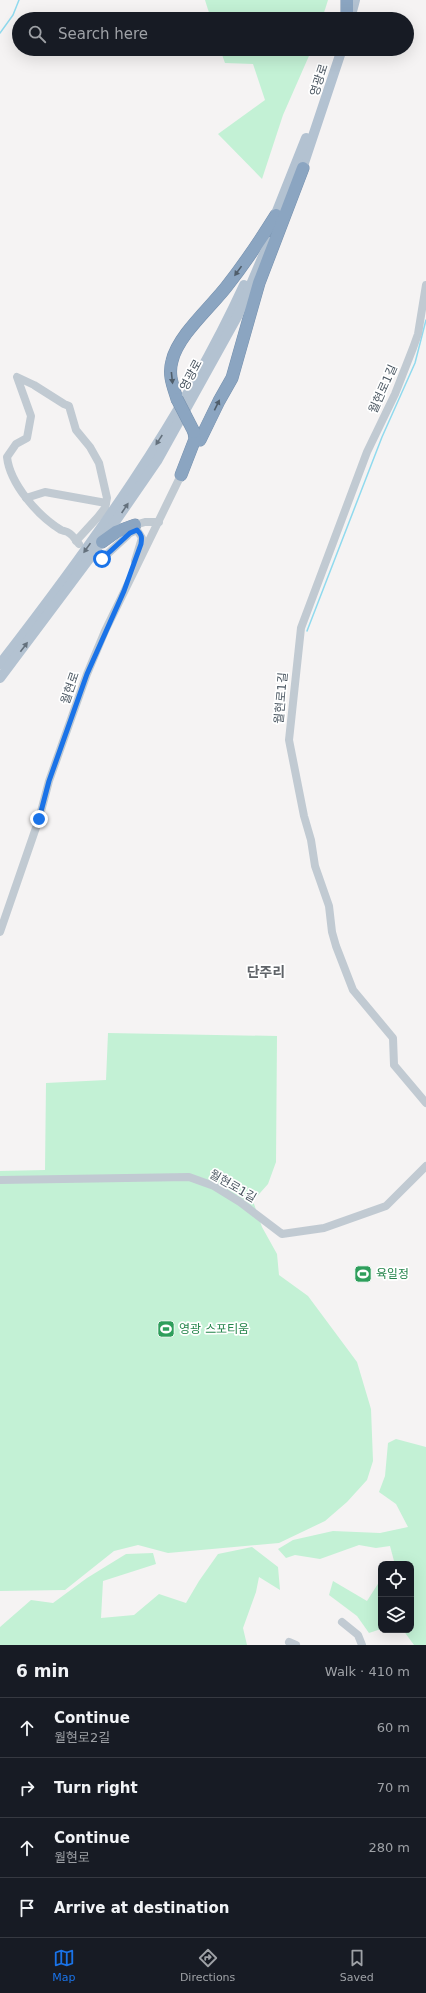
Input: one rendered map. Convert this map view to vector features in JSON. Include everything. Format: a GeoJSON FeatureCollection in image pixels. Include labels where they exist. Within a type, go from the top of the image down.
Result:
{"type":"FeatureCollection","features":[{"type":"Feature","properties":{"kind":"highway"},"geometry":{"type":"LineString","coordinates":[[347,0],[347,12]]}},
{"type":"Feature","properties":{"kind":"highway"},"geometry":{"type":"LineString","coordinates":[[181,475],[194,439],[232,378],[259,282],[303,168]]}},
{"type":"Feature","properties":{"kind":"highway"},"geometry":{"type":"LineString","coordinates":[[197,436],[178,399],[170,378],[172,362],[178,343],[228,285],[276,215]]}},
{"type":"Feature","properties":{"kind":"highway"},"geometry":{"type":"LineString","coordinates":[[102,542],[116,532],[132,529]]}},
{"type":"Feature","properties":{"kind":"main road"},"geometry":{"type":"LineString","coordinates":[[348,12],[351,0]]}},
{"type":"Feature","properties":{"kind":"main road"},"geometry":{"type":"LineString","coordinates":[[350,12],[355,0]]}},
{"type":"Feature","properties":{"kind":"main road","name":"영광로"},"geometry":{"type":"LineString","coordinates":[[0,664],[72,570],[168,426],[219,335],[276,215],[307,136],[335,56]]}},
{"type":"Feature","properties":{"kind":"main road","name":"영광로"},"geometry":{"type":"LineString","coordinates":[[0,678],[102,542],[157,461],[196,394],[238,315],[303,168],[340,56]]}},
{"type":"Feature","properties":{"kind":"street","name":"월현로1길"},"geometry":{"type":"LineString","coordinates":[[426,285],[418,334],[413,348],[395,394],[367,452],[301,628],[289,740],[304,816],[311,840],[316,866],[329,906],[332,932],[336,946],[353,990],[393,1038],[394,1065],[426,1103]]}},
{"type":"Feature","properties":{"kind":"street"},"geometry":{"type":"LineString","coordinates":[[17,376],[69,406],[76,430],[90,447],[99,463],[106,503],[98,517],[78,542],[70,533],[61,530],[29,503],[8,467],[7,457],[16,444],[27,438],[31,416],[17,376]]}},
{"type":"Feature","properties":{"kind":"street","name":"월현로"},"geometry":{"type":"LineString","coordinates":[[0,932],[39,819],[49,781],[87,674],[124,591],[181,475]]}},
{"type":"Feature","properties":{"kind":"street"},"geometry":{"type":"LineString","coordinates":[[26,498],[45,492],[106,503]]}},
{"type":"Feature","properties":{"kind":"street"},"geometry":{"type":"LineString","coordinates":[[102,559],[132,529],[145,522],[159,522]]}},
{"type":"Feature","properties":{"kind":"street"},"geometry":{"type":"LineString","coordinates":[[124,591],[142,538],[137,530],[132,529]]}},
{"type":"Feature","properties":{"kind":"street","name":"월현로1길"},"geometry":{"type":"LineString","coordinates":[[0,1180],[189,1177],[214,1186],[240,1202],[282,1234],[324,1228],[386,1206],[426,1166]]}},
{"type":"Feature","properties":{"kind":"street"},"geometry":{"type":"LineString","coordinates":[[342,1622],[358,1635],[362,1645]]}},
{"type":"Feature","properties":{"kind":"green space"},"geometry":{"type":"Polygon","coordinates":[[[205,0],[328,0],[324,12],[209,12],[205,0]]]}},
{"type":"Feature","properties":{"kind":"green space"},"geometry":{"type":"Polygon","coordinates":[[[222,56],[309,56],[283,115],[262,179],[218,134],[265,100],[253,64],[225,63],[222,56]]]}},
{"type":"Feature","properties":{"kind":"green space","name":"영광 스포티움"},"geometry":{"type":"Polygon","coordinates":[[[108,1033],[277,1036],[276,1162],[268,1184],[253,1201],[262,1227],[277,1254],[279,1275],[308,1296],[357,1362],[371,1409],[373,1461],[367,1480],[347,1502],[325,1521],[279,1543],[168,1553],[138,1545],[114,1551],[65,1590],[0,1591],[0,1171],[45,1170],[46,1083],[106,1080],[108,1033]]]}},
{"type":"Feature","properties":{"kind":"green space"},"geometry":{"type":"Polygon","coordinates":[[[396,1439],[426,1447],[426,1645],[414,1645],[405,1633],[414,1633],[414,1561],[394,1561],[390,1546],[376,1548],[359,1545],[320,1559],[295,1555],[286,1558],[278,1549],[293,1540],[333,1531],[380,1533],[408,1527],[396,1504],[379,1492],[385,1476],[388,1443],[396,1439]]]}},
{"type":"Feature","properties":{"kind":"green space"},"geometry":{"type":"Polygon","coordinates":[[[252,1547],[278,1567],[280,1590],[259,1577],[256,1592],[243,1628],[247,1645],[0,1645],[0,1627],[31,1600],[53,1603],[87,1578],[126,1554],[153,1553],[156,1564],[103,1581],[101,1618],[134,1615],[159,1594],[186,1603],[218,1554],[252,1547]]]}},
{"type":"Feature","properties":{"kind":"green space"},"geometry":{"type":"Polygon","coordinates":[[[333,1581],[367,1601],[378,1584],[378,1630],[369,1633],[357,1616],[329,1595],[333,1581]]]}},
{"type":"Feature","properties":{"kind":"waterway"},"geometry":{"type":"LineString","coordinates":[[14,12],[19,0]]}},
{"type":"Feature","properties":{"kind":"waterway"},"geometry":{"type":"LineString","coordinates":[[0,33],[12,16]]}},
{"type":"Feature","properties":{"kind":"waterway"},"geometry":{"type":"LineString","coordinates":[[307,631],[382,437],[415,363],[426,320]]}},
{"type":"Feature","properties":{"kind":"place","name":"육일정"},"geometry":{"type":"Point","coordinates":[363,1274]}},
{"type":"Feature","properties":{"kind":"place","name":"영광 스포티움"},"geometry":{"type":"Point","coordinates":[166,1329]}},
{"type":"Feature","properties":{"kind":"district","name":"단주리"},"geometry":{"type":"Point","coordinates":[266,972]}},
{"type":"Feature","properties":{"kind":"route"},"geometry":{"type":"LineString","coordinates":[[39,819],[49,781],[77,706],[87,674],[124,591],[141,544],[141,534],[137,530],[130,533],[107,556],[102,559]]}}]}
